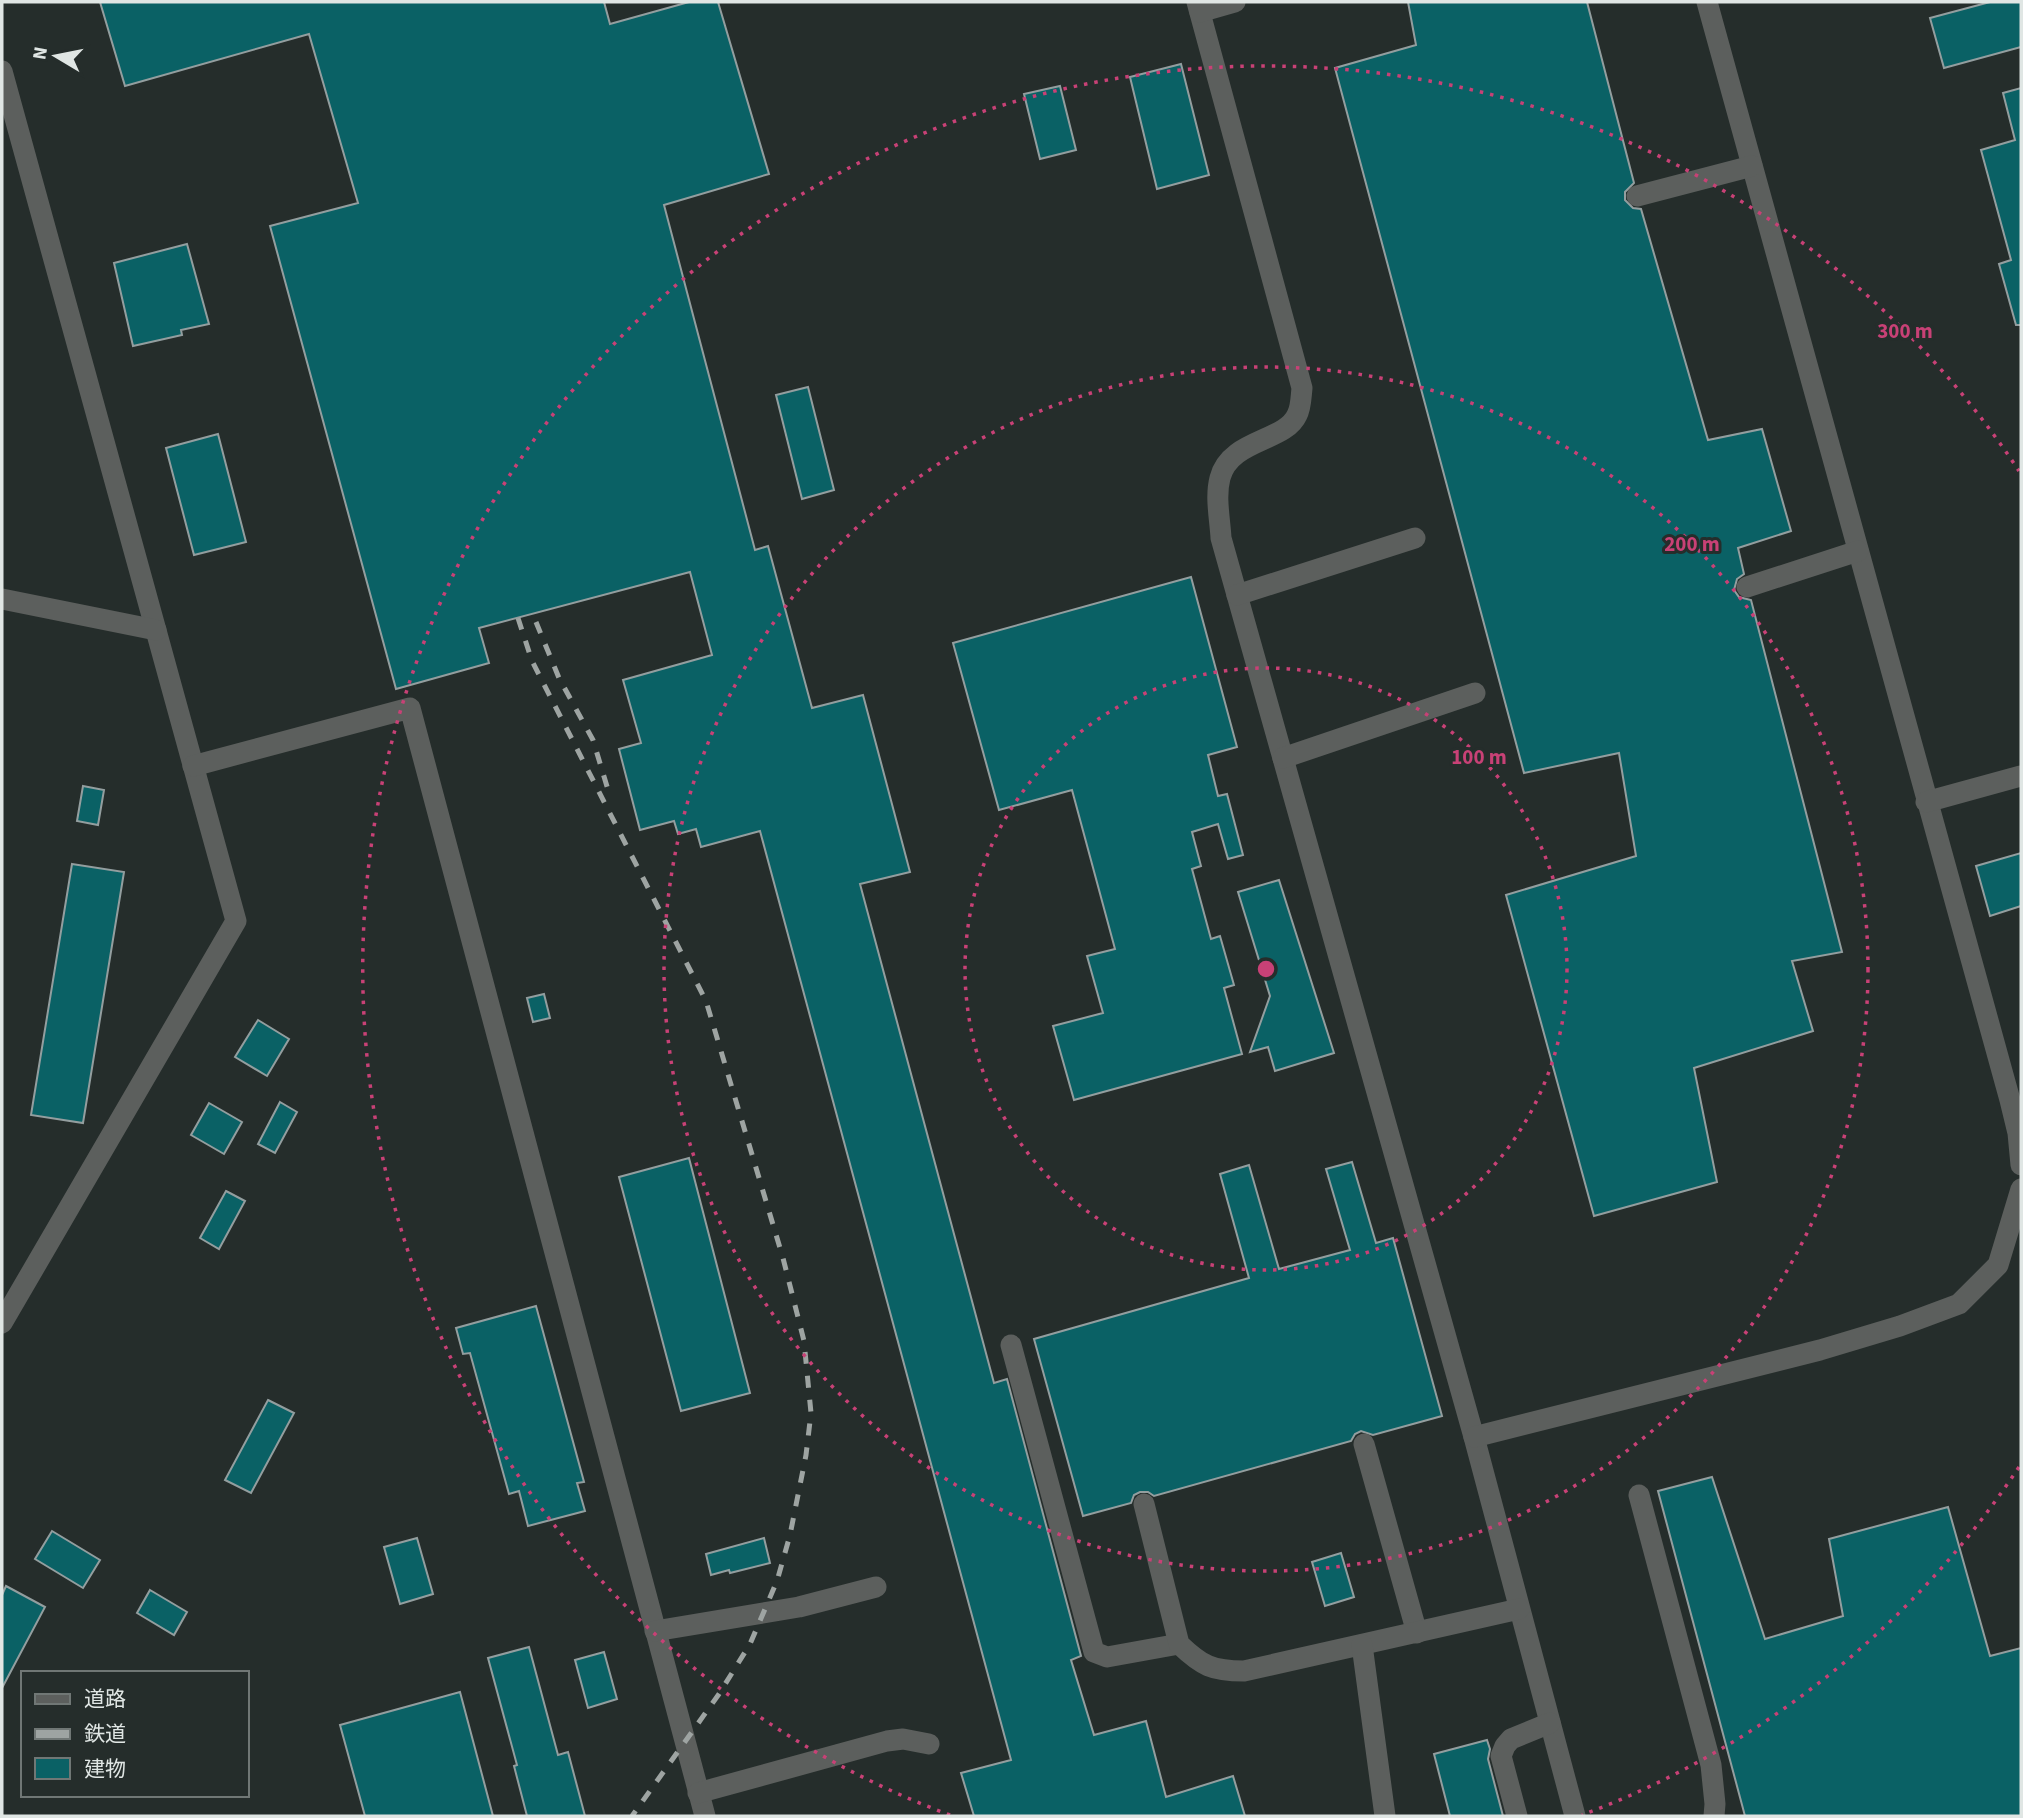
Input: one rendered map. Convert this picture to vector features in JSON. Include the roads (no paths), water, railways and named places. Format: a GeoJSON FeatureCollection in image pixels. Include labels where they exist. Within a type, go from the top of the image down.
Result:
{"type":"FeatureCollection","features":[{"type":"Feature","properties":{"kind":"lane"},"geometry":{"type":"LineString","coordinates":[[1235,2],[1198,7],[1302,388],[1298,414],[1291,425],[1237,452],[1220,475],[1218,490],[1221,538],[1474,1437],[1575,1816]]}},
{"type":"Feature","properties":{"kind":"lane"},"geometry":{"type":"LineString","coordinates":[[1707,2],[2018,1133],[2021,1165]]}},
{"type":"Feature","properties":{"kind":"lane"},"geometry":{"type":"LineString","coordinates":[[2,71],[236,921],[2,1323]]}},
{"type":"Feature","properties":{"kind":"lane"},"geometry":{"type":"LineString","coordinates":[[1637,196],[1752,166]]}},
{"type":"Feature","properties":{"kind":"lane"},"geometry":{"type":"LineString","coordinates":[[1237,596],[1415,538]]}},
{"type":"Feature","properties":{"kind":"lane"},"geometry":{"type":"LineString","coordinates":[[1748,587],[1858,551]]}},
{"type":"Feature","properties":{"kind":"lane"},"geometry":{"type":"LineString","coordinates":[[2,599],[156,629]]}},
{"type":"Feature","properties":{"kind":"lane"},"geometry":{"type":"LineString","coordinates":[[1283,758],[1475,692]]}},
{"type":"Feature","properties":{"kind":"lane"},"geometry":{"type":"LineString","coordinates":[[193,766],[410,708],[705,1816]]}},
{"type":"Feature","properties":{"kind":"lane"},"geometry":{"type":"LineString","coordinates":[[1926,802],[2021,776]]}},
{"type":"Feature","properties":{"kind":"lane"},"geometry":{"type":"LineString","coordinates":[[1474,1437],[1820,1350],[1900,1326],[1959,1304],[1997,1265],[2021,1189]]}},
{"type":"Feature","properties":{"kind":"lane"},"geometry":{"type":"LineString","coordinates":[[1011,1345],[1094,1652],[1107,1657],[1178,1644]]}},
{"type":"Feature","properties":{"kind":"lane"},"geometry":{"type":"LineString","coordinates":[[1364,1444],[1417,1633]]}},
{"type":"Feature","properties":{"kind":"lane"},"geometry":{"type":"LineString","coordinates":[[1639,1495],[1711,1765],[1714,1816]]}},
{"type":"Feature","properties":{"kind":"lane"},"geometry":{"type":"LineString","coordinates":[[1143,1504],[1178,1644],[1195,1660],[1210,1668],[1244,1671],[1520,1609]]}},
{"type":"Feature","properties":{"kind":"lane"},"geometry":{"type":"LineString","coordinates":[[655,1631],[799,1607],[876,1587]]}},
{"type":"Feature","properties":{"kind":"lane"},"geometry":{"type":"LineString","coordinates":[[1362,1645],[1385,1816]]}},
{"type":"Feature","properties":{"kind":"lane"},"geometry":{"type":"LineString","coordinates":[[1517,1816],[1501,1756],[1504,1746],[1511,1739],[1550,1723]]}},
{"type":"Feature","properties":{"kind":"lane"},"geometry":{"type":"LineString","coordinates":[[698,1793],[887,1741],[903,1739],[929,1744]]}},
{"type":"Feature","properties":{"kind":"railway"},"geometry":{"type":"LineString","coordinates":[[518,618],[532,661],[706,1001],[783,1258],[804,1341],[811,1413],[806,1455],[790,1535],[777,1581],[750,1644],[719,1694],[632,1816]]}},
{"type":"Feature","properties":{"kind":"railway"},"geometry":{"type":"LineString","coordinates":[[536,622],[559,678],[593,740],[609,793]]}}]}
